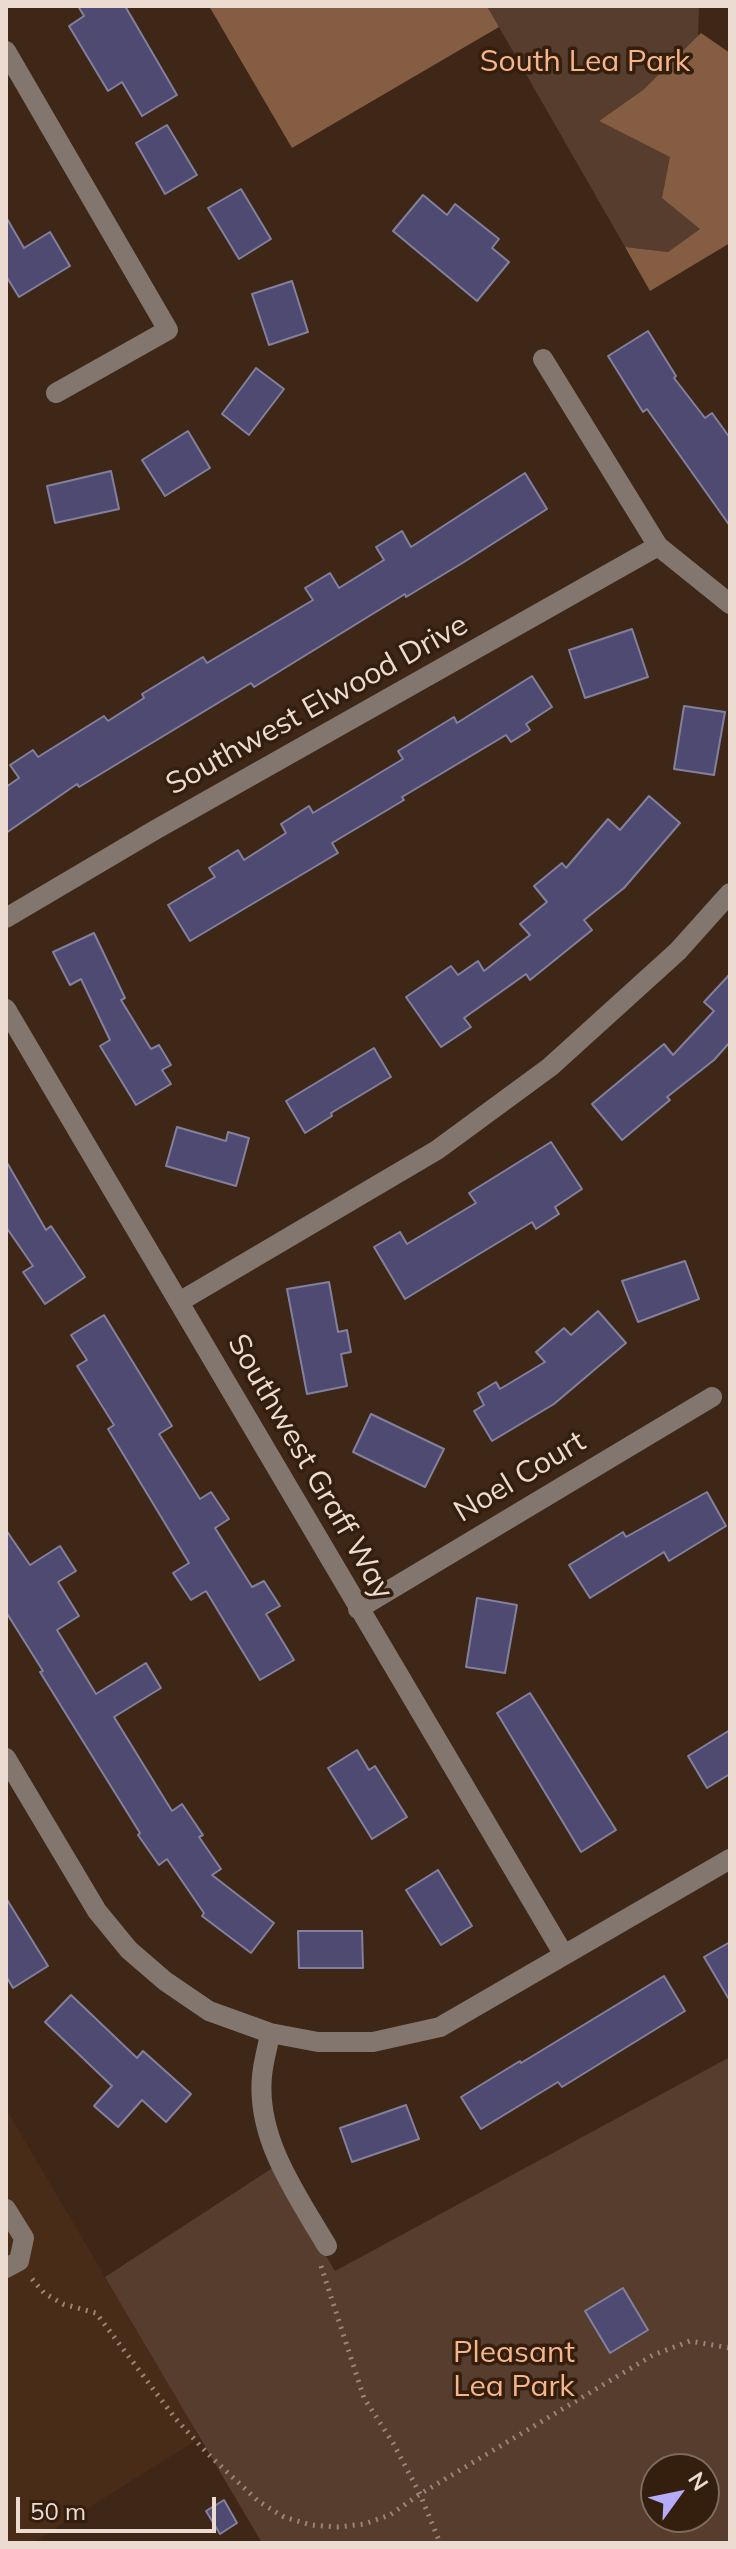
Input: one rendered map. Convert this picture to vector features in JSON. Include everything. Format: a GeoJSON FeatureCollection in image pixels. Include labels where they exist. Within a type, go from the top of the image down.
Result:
{"type":"FeatureCollection","features":[{"type":"Feature","properties":{"kind":"street"},"geometry":{"type":"LineString","coordinates":[[6,51],[168,330],[56,393]]}},
{"type":"Feature","properties":{"kind":"street"},"geometry":{"type":"LineString","coordinates":[[543,359],[658,546],[730,604]]}},
{"type":"Feature","properties":{"kind":"street","name":"Southwest Elwood Drive"},"geometry":{"type":"LineString","coordinates":[[6,918],[155,830],[658,546]]}},
{"type":"Feature","properties":{"kind":"street"},"geometry":{"type":"LineString","coordinates":[[179,1302],[437,1150],[550,1067],[678,951],[730,893]]}},
{"type":"Feature","properties":{"kind":"street","name":"Southwest Graff Way"},"geometry":{"type":"LineString","coordinates":[[6,1009],[564,1955]]}},
{"type":"Feature","properties":{"kind":"street","name":"Noel Court"},"geometry":{"type":"LineString","coordinates":[[358,1609],[712,1397]]}},
{"type":"Feature","properties":{"kind":"street"},"geometry":{"type":"LineString","coordinates":[[6,1758],[97,1911],[129,1950],[165,1981],[209,2011],[270,2033],[318,2042],[373,2042],[440,2027],[730,1859]]}},
{"type":"Feature","properties":{"kind":"street"},"geometry":{"type":"LineString","coordinates":[[270,2033],[261,2077],[271,2142],[285,2174],[327,2246]]}},
{"type":"Feature","properties":{"kind":"street"},"geometry":{"type":"LineString","coordinates":[[6,2209],[24,2238],[12,2265]]}},
{"type":"Feature","properties":{"kind":"path"},"geometry":{"type":"LineString","coordinates":[[327,2246],[319,2258],[364,2398],[420,2494],[440,2543]]}},
{"type":"Feature","properties":{"kind":"path"},"geometry":{"type":"LineString","coordinates":[[12,2265],[44,2293],[63,2304],[96,2313],[196,2442],[258,2501],[284,2517],[311,2525],[337,2527],[364,2524],[390,2515],[653,2355],[690,2341],[730,2348]]}},
{"type":"Feature","properties":{"kind":"shaded area"},"geometry":{"type":"Polygon","coordinates":[[[209,6],[487,6],[499,27],[292,148],[209,6]]]}},
{"type":"Feature","properties":{"kind":"shaded area"},"geometry":{"type":"Polygon","coordinates":[[[701,33],[730,53],[730,243],[650,291],[625,247],[668,252],[700,229],[662,198],[670,157],[599,121],[643,90],[701,33]]]}},
{"type":"Feature","properties":{"kind":"shaded area"},"geometry":{"type":"Polygon","coordinates":[[[6,2109],[200,2438],[32,2543],[6,2543],[6,2109]]]}},
{"type":"Feature","properties":{"kind":"green space","name":"South Lea Park"},"geometry":{"type":"Polygon","coordinates":[[[487,6],[699,6],[698,37],[643,90],[599,121],[671,157],[700,229],[668,252],[625,247],[487,6]]]}},
{"type":"Feature","properties":{"kind":"green space","name":"Pleasant Lea Park"},"geometry":{"type":"Polygon","coordinates":[[[730,2057],[730,2543],[262,2543],[105,2277],[274,2167],[335,2271],[730,2057]]]}},
{"type":"Feature","properties":{"kind":"building"},"geometry":{"type":"Polygon","coordinates":[[[78,6],[125,6],[177,95],[142,116],[122,82],[108,91],[69,26],[84,16],[78,6]]]}},
{"type":"Feature","properties":{"kind":"building"},"geometry":{"type":"Polygon","coordinates":[[[167,125],[197,175],[165,194],[136,143],[167,125]]]}},
{"type":"Feature","properties":{"kind":"building"},"geometry":{"type":"Polygon","coordinates":[[[241,189],[271,239],[239,259],[208,208],[241,189]]]}},
{"type":"Feature","properties":{"kind":"building"},"geometry":{"type":"Polygon","coordinates":[[[423,195],[447,215],[455,204],[499,239],[492,248],[509,262],[477,301],[393,231],[423,195]]]}},
{"type":"Feature","properties":{"kind":"building"},"geometry":{"type":"Polygon","coordinates":[[[6,217],[24,248],[50,232],[70,266],[19,297],[6,276],[6,217]]]}},
{"type":"Feature","properties":{"kind":"building"},"geometry":{"type":"Polygon","coordinates":[[[292,281],[308,332],[269,345],[252,294],[292,281]]]}},
{"type":"Feature","properties":{"kind":"building"},"geometry":{"type":"Polygon","coordinates":[[[648,331],[676,376],[674,378],[705,418],[712,413],[730,438],[730,526],[647,409],[643,412],[608,356],[648,331]]]}},
{"type":"Feature","properties":{"kind":"building"},"geometry":{"type":"Polygon","coordinates":[[[256,368],[284,389],[249,435],[222,414],[256,368]]]}},
{"type":"Feature","properties":{"kind":"building"},"geometry":{"type":"Polygon","coordinates":[[[188,431],[210,468],[165,496],[142,460],[188,431]]]}},
{"type":"Feature","properties":{"kind":"building"},"geometry":{"type":"Polygon","coordinates":[[[111,471],[119,509],[55,523],[47,486],[111,471]]]}},
{"type":"Feature","properties":{"kind":"building"},"geometry":{"type":"Polygon","coordinates":[[[525,473],[547,509],[254,687],[251,683],[79,787],[77,784],[6,833],[6,787],[19,778],[10,765],[33,750],[38,757],[104,716],[108,721],[144,698],[142,694],[203,657],[207,663],[313,600],[305,588],[330,573],[339,588],[384,560],[376,547],[402,531],[411,547],[525,473]]]}},
{"type":"Feature","properties":{"kind":"building"},"geometry":{"type":"Polygon","coordinates":[[[632,629],[648,677],[585,698],[569,650],[632,629]]]}},
{"type":"Feature","properties":{"kind":"building"},"geometry":{"type":"Polygon","coordinates":[[[532,676],[552,707],[526,724],[530,730],[511,742],[506,735],[402,797],[404,800],[332,843],[338,853],[190,941],[168,905],[215,877],[209,868],[238,850],[244,860],[286,833],[281,824],[309,806],[313,813],[403,759],[398,751],[454,717],[457,723],[532,676]]]}},
{"type":"Feature","properties":{"kind":"building"},"geometry":{"type":"Polygon","coordinates":[[[684,706],[725,712],[714,775],[674,769],[684,706]]]}},
{"type":"Feature","properties":{"kind":"building"},"geometry":{"type":"Polygon","coordinates":[[[649,796],[680,823],[624,888],[584,920],[592,930],[530,980],[526,974],[464,1018],[471,1027],[441,1047],[406,997],[451,966],[458,975],[478,961],[484,971],[530,935],[520,924],[547,902],[534,886],[562,863],[566,868],[608,819],[620,830],[649,796]]]}},
{"type":"Feature","properties":{"kind":"building"},"geometry":{"type":"Polygon","coordinates":[[[94,933],[125,998],[121,1000],[151,1049],[159,1045],[171,1065],[162,1070],[171,1084],[136,1105],[100,1046],[110,1040],[81,979],[70,985],[53,952],[94,933]]]}},
{"type":"Feature","properties":{"kind":"building"},"geometry":{"type":"Polygon","coordinates":[[[730,974],[730,1042],[714,1060],[667,1097],[670,1100],[622,1140],[592,1104],[664,1044],[673,1055],[714,1011],[704,1002],[730,974]]]}},
{"type":"Feature","properties":{"kind":"building"},"geometry":{"type":"Polygon","coordinates":[[[374,1048],[391,1077],[331,1113],[332,1116],[305,1133],[286,1101],[374,1048]]]}},
{"type":"Feature","properties":{"kind":"building"},"geometry":{"type":"Polygon","coordinates":[[[177,1127],[226,1141],[228,1132],[249,1138],[236,1186],[166,1166],[177,1127]]]}},
{"type":"Feature","properties":{"kind":"building"},"geometry":{"type":"Polygon","coordinates":[[[551,1142],[582,1189],[555,1207],[559,1214],[536,1229],[532,1222],[405,1299],[374,1247],[400,1232],[407,1244],[476,1203],[469,1193],[551,1142]]]}},
{"type":"Feature","properties":{"kind":"building"},"geometry":{"type":"Polygon","coordinates":[[[6,1161],[46,1230],[51,1226],[85,1277],[45,1304],[23,1272],[33,1266],[6,1227],[6,1161]]]}},
{"type":"Feature","properties":{"kind":"building"},"geometry":{"type":"Polygon","coordinates":[[[685,1261],[699,1299],[638,1322],[622,1281],[685,1261]]]}},
{"type":"Feature","properties":{"kind":"building"},"geometry":{"type":"Polygon","coordinates":[[[329,1282],[338,1332],[347,1330],[351,1352],[341,1354],[347,1386],[307,1394],[287,1289],[329,1282]]]}},
{"type":"Feature","properties":{"kind":"building"},"geometry":{"type":"Polygon","coordinates":[[[598,1311],[626,1343],[554,1404],[492,1441],[474,1411],[484,1405],[478,1393],[496,1382],[500,1389],[545,1362],[536,1352],[564,1328],[571,1335],[598,1311]]]}},
{"type":"Feature","properties":{"kind":"building"},"geometry":{"type":"Polygon","coordinates":[[[104,1315],[172,1426],[159,1434],[200,1499],[211,1492],[229,1519],[215,1528],[252,1587],[264,1581],[280,1606],[266,1614],[294,1660],[260,1680],[206,1591],[191,1600],[173,1573],[189,1563],[108,1429],[114,1425],[77,1366],[87,1360],[71,1335],[104,1315]]]}},
{"type":"Feature","properties":{"kind":"building"},"geometry":{"type":"Polygon","coordinates":[[[371,1414],[444,1449],[425,1487],[353,1452],[371,1414]]]}},
{"type":"Feature","properties":{"kind":"building"},"geometry":{"type":"Polygon","coordinates":[[[707,1492],[726,1526],[669,1561],[664,1552],[590,1598],[569,1565],[623,1532],[626,1537],[707,1492]]]}},
{"type":"Feature","properties":{"kind":"building"},"geometry":{"type":"Polygon","coordinates":[[[6,1530],[30,1565],[60,1546],[76,1571],[58,1582],[79,1616],[57,1630],[96,1694],[146,1663],[161,1688],[114,1717],[172,1811],[182,1804],[203,1835],[199,1837],[221,1869],[212,1875],[274,1923],[251,1953],[202,1916],[204,1913],[167,1859],[159,1865],[40,1672],[43,1671],[6,1612],[6,1530]]]}},
{"type":"Feature","properties":{"kind":"building"},"geometry":{"type":"Polygon","coordinates":[[[477,1598],[517,1605],[505,1673],[466,1667],[477,1598]]]}},
{"type":"Feature","properties":{"kind":"building"},"geometry":{"type":"Polygon","coordinates":[[[530,1693],[616,1830],[581,1852],[497,1713],[530,1693]]]}},
{"type":"Feature","properties":{"kind":"building"},"geometry":{"type":"Polygon","coordinates":[[[730,1730],[730,1774],[707,1788],[688,1756],[730,1730]]]}},
{"type":"Feature","properties":{"kind":"building"},"geometry":{"type":"Polygon","coordinates":[[[357,1750],[369,1770],[375,1766],[407,1817],[372,1839],[328,1768],[357,1750]]]}},
{"type":"Feature","properties":{"kind":"building"},"geometry":{"type":"Polygon","coordinates":[[[438,1870],[472,1926],[441,1945],[406,1890],[438,1870]]]}},
{"type":"Feature","properties":{"kind":"building"},"geometry":{"type":"Polygon","coordinates":[[[6,1898],[48,1966],[13,1988],[6,1976],[6,1898]]]}},
{"type":"Feature","properties":{"kind":"building"},"geometry":{"type":"Polygon","coordinates":[[[298,1931],[362,1931],[363,1968],[299,1968],[298,1931]]]}},
{"type":"Feature","properties":{"kind":"building"},"geometry":{"type":"Polygon","coordinates":[[[730,1942],[730,2001],[704,1957],[730,1942]]]}},
{"type":"Feature","properties":{"kind":"building"},"geometry":{"type":"Polygon","coordinates":[[[664,1976],[685,2011],[562,2087],[558,2082],[481,2129],[461,2097],[664,1976]]]}},
{"type":"Feature","properties":{"kind":"building"},"geometry":{"type":"Polygon","coordinates":[[[71,1995],[137,2058],[143,2051],[191,2094],[166,2122],[142,2100],[118,2127],[94,2106],[112,2086],[45,2022],[71,1995]]]}},
{"type":"Feature","properties":{"kind":"building"},"geometry":{"type":"Polygon","coordinates":[[[406,2105],[419,2139],[352,2162],[340,2128],[406,2105]]]}},
{"type":"Feature","properties":{"kind":"building"},"geometry":{"type":"Polygon","coordinates":[[[623,2288],[648,2330],[610,2353],[585,2311],[623,2288]]]}},
{"type":"Feature","properties":{"kind":"building"},"geometry":{"type":"Polygon","coordinates":[[[224,2500],[237,2523],[220,2534],[206,2511],[224,2500]]]}}]}
